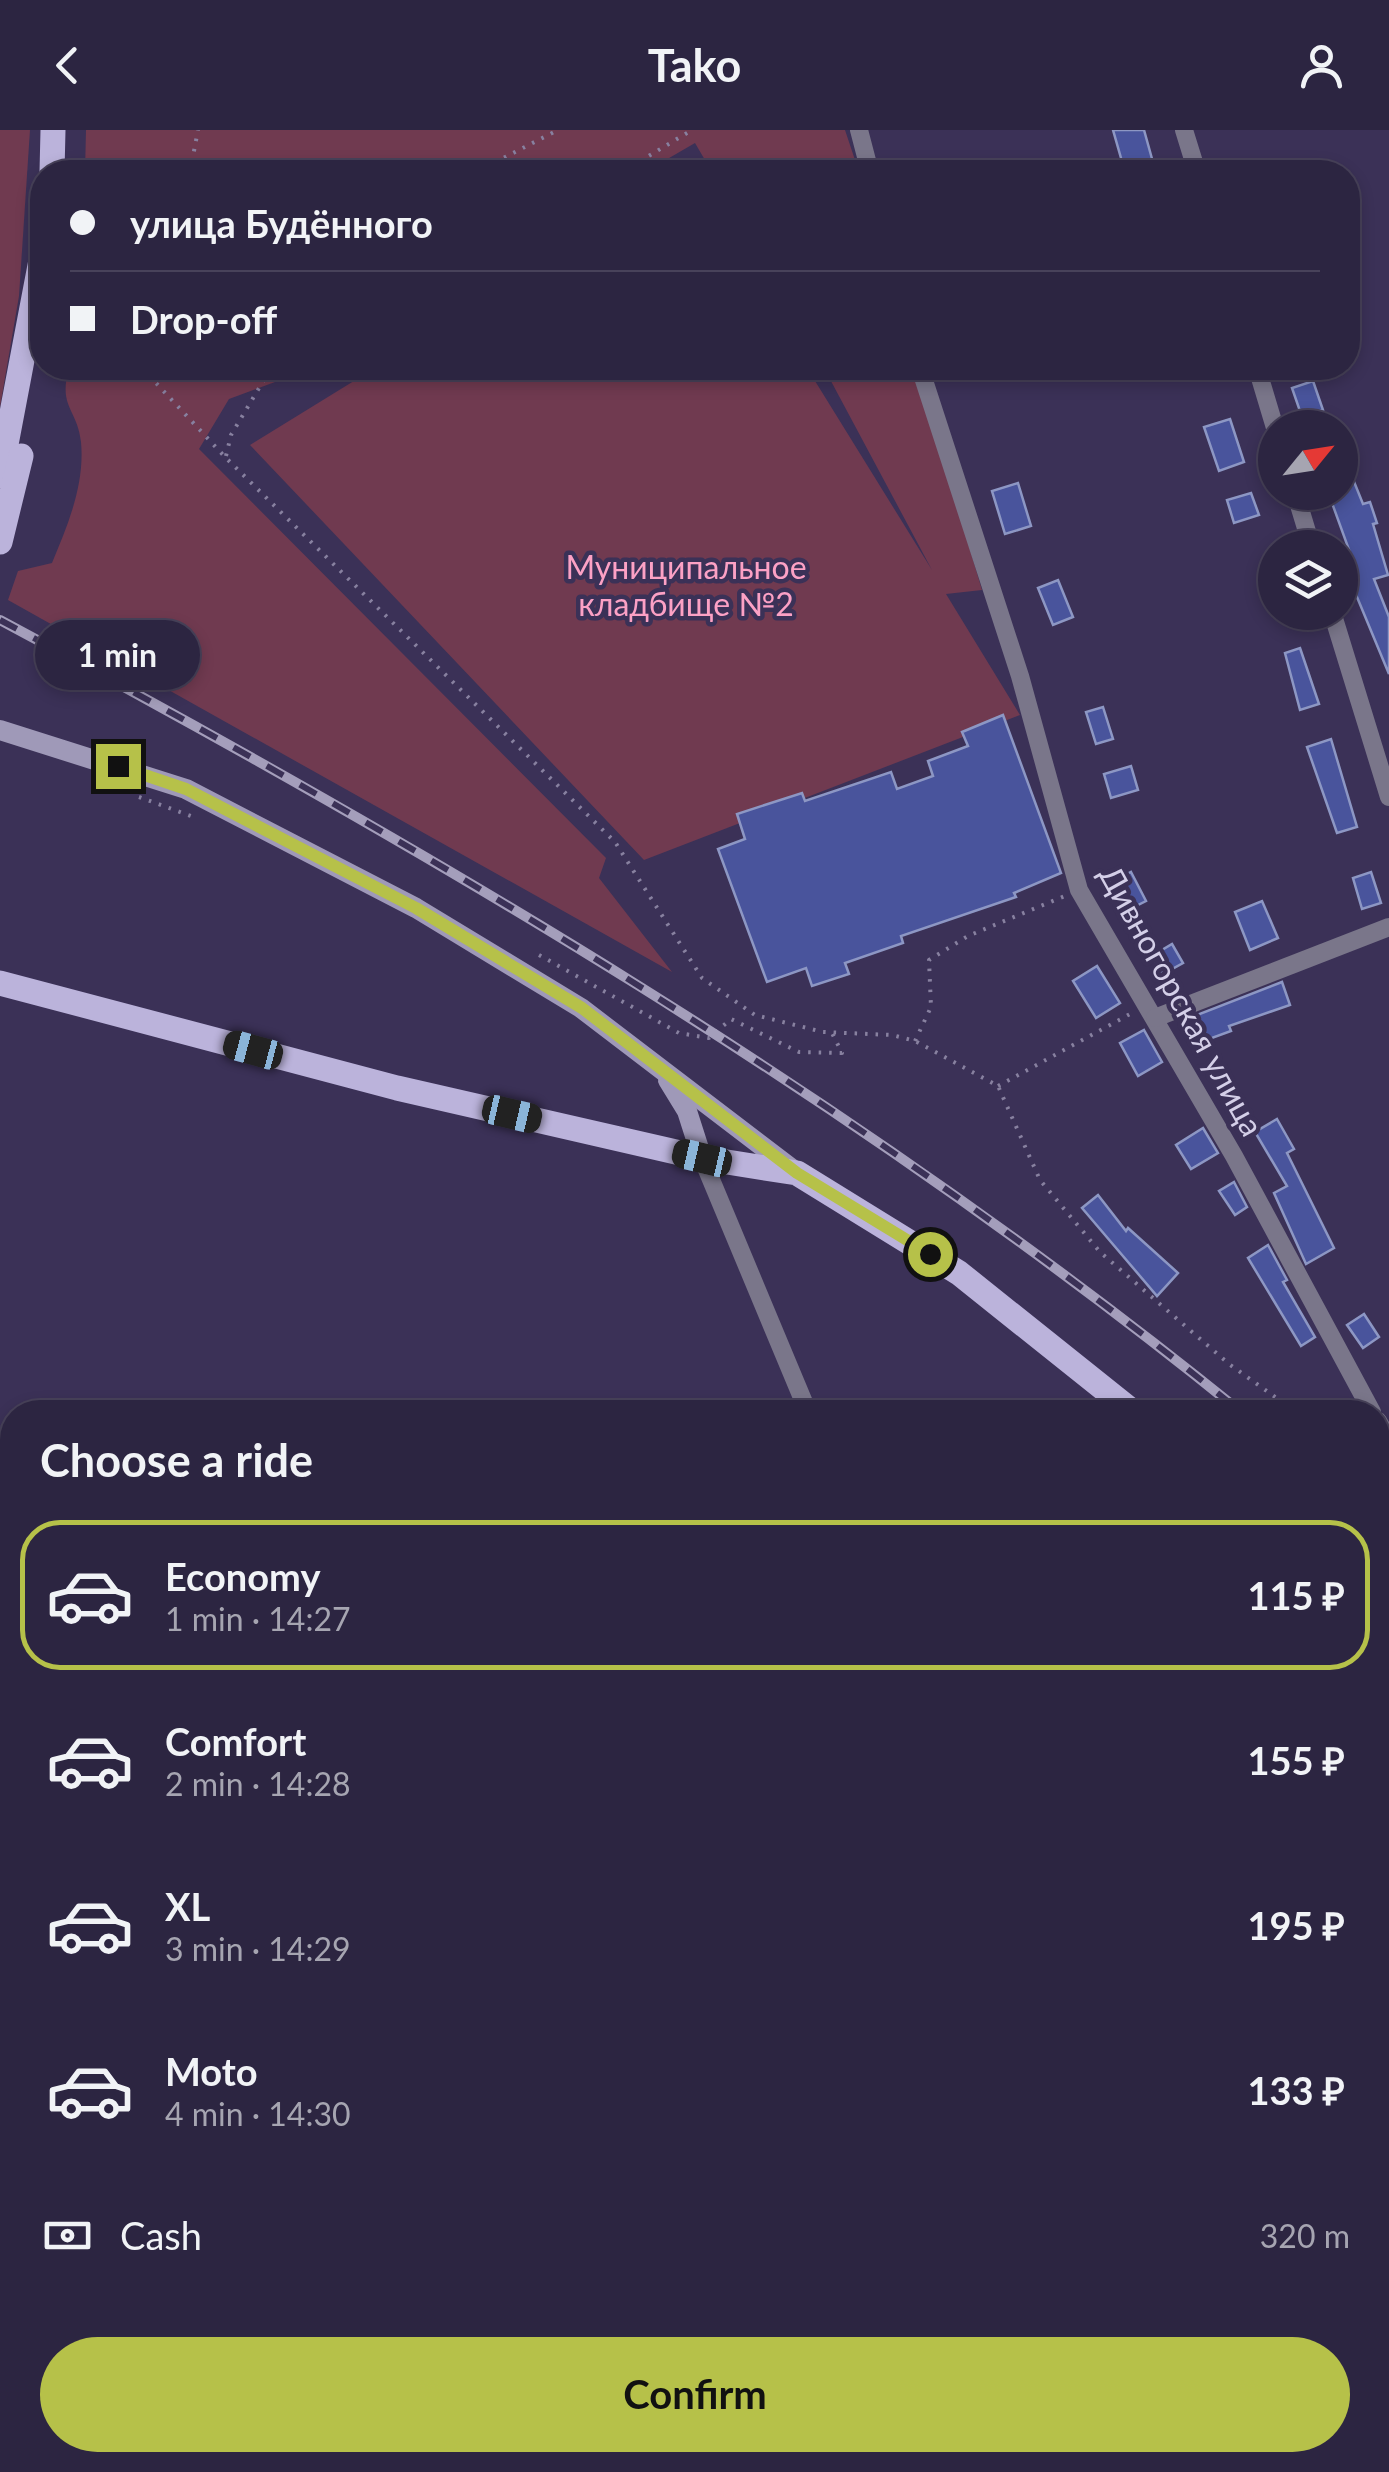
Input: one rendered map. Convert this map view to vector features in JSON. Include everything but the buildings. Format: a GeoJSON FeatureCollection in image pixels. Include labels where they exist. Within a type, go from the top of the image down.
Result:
{"type":"FeatureCollection","features":[{"type":"Feature","properties":{"kind":"main road"},"geometry":{"type":"LineString","coordinates":[[52,160],[53,130]]}},
{"type":"Feature","properties":{"kind":"main road"},"geometry":{"type":"LineString","coordinates":[[68,160],[69,130]]}},
{"type":"Feature","properties":{"kind":"main road"},"geometry":{"type":"LineString","coordinates":[[0,476],[30,318]]}},
{"type":"Feature","properties":{"kind":"main road"},"geometry":{"type":"LineString","coordinates":[[0,542],[36,380]]}},
{"type":"Feature","properties":{"kind":"main road"},"geometry":{"type":"LineString","coordinates":[[0,983],[397,1088],[702,1158],[797,1173],[960,1273],[1118,1400]]}},
{"type":"Feature","properties":{"kind":"street"},"geometry":{"type":"LineString","coordinates":[[860,130],[867,160]]}},
{"type":"Feature","properties":{"kind":"street"},"geometry":{"type":"LineString","coordinates":[[1184,130],[1193,160]]}},
{"type":"Feature","properties":{"kind":"street","name":"Дивногорская улица"},"geometry":{"type":"LineString","coordinates":[[924,380],[1020,676],[1079,890],[1365,1400]]}},
{"type":"Feature","properties":{"kind":"street"},"geometry":{"type":"LineString","coordinates":[[1261,380],[1270,410]]}},
{"type":"Feature","properties":{"kind":"street"},"geometry":{"type":"LineString","coordinates":[[1338,630],[1389,796]]}},
{"type":"Feature","properties":{"kind":"street"},"geometry":{"type":"LineString","coordinates":[[0,730],[204,798],[416,908],[582,1008],[797,1173]]}},
{"type":"Feature","properties":{"kind":"street"},"geometry":{"type":"LineString","coordinates":[[1150,1012],[1389,927]]}},
{"type":"Feature","properties":{"kind":"street"},"geometry":{"type":"LineString","coordinates":[[659,1066],[687,1111],[702,1158],[803,1400]]}},
{"type":"Feature","properties":{"kind":"path"},"geometry":{"type":"LineString","coordinates":[[192,160],[198,130]]}},
{"type":"Feature","properties":{"kind":"path"},"geometry":{"type":"LineString","coordinates":[[499,160],[558,130]]}},
{"type":"Feature","properties":{"kind":"path"},"geometry":{"type":"LineString","coordinates":[[642,160],[692,130]]}},
{"type":"Feature","properties":{"kind":"path"},"geometry":{"type":"LineString","coordinates":[[153,380],[226,458],[615,842],[702,978],[755,1015],[832,1033],[892,1035],[914,1042],[998,1086],[1040,1180],[1100,1252],[1229,1364],[1279,1400]]}},
{"type":"Feature","properties":{"kind":"path"},"geometry":{"type":"LineString","coordinates":[[226,458],[232,435],[265,380]]}},
{"type":"Feature","properties":{"kind":"path"},"geometry":{"type":"LineString","coordinates":[[128,793],[202,820]]}},
{"type":"Feature","properties":{"kind":"path"},"geometry":{"type":"LineString","coordinates":[[914,1042],[931,1006],[930,960],[968,936],[1079,890]]}},
{"type":"Feature","properties":{"kind":"path"},"geometry":{"type":"LineString","coordinates":[[539,955],[679,1033],[709,1038],[731,1019],[799,1052],[842,1054],[832,1033]]}},
{"type":"Feature","properties":{"kind":"path"},"geometry":{"type":"LineString","coordinates":[[998,1086],[1150,1012]]}},
{"type":"Feature","properties":{"kind":"green space"},"geometry":{"type":"Polygon","coordinates":[[[0,130],[30,130],[19,296],[0,407],[0,130]]]}},
{"type":"Feature","properties":{"kind":"green space"},"geometry":{"type":"Polygon","coordinates":[[[86,130],[845,130],[855,160],[705,160],[695,143],[666,160],[85,160],[86,130]]]}},
{"type":"Feature","properties":{"kind":"green space"},"geometry":{"type":"Polygon","coordinates":[[[280,380],[229,399],[199,449],[606,858],[599,878],[672,972],[8,600],[18,571],[52,563],[74,504],[81,442],[67,400],[66,381],[280,380]]]}},
{"type":"Feature","properties":{"kind":"green space","name":"Муниципальное кладбище №2"},"geometry":{"type":"Polygon","coordinates":[[[356,380],[814,380],[932,570],[830,380],[920,380],[982,590],[946,594],[1020,715],[644,860],[250,445],[356,380]]]}},
{"type":"Feature","properties":{"kind":"railway"},"geometry":{"type":"LineString","coordinates":[[0,620],[323,798],[640,986],[947,1190],[1096,1298],[1226,1400]]}},
{"type":"Feature","properties":{"kind":"route"},"geometry":{"type":"LineString","coordinates":[[118,766],[186,789],[416,908],[582,1008],[797,1173],[930,1254]]}}]}
